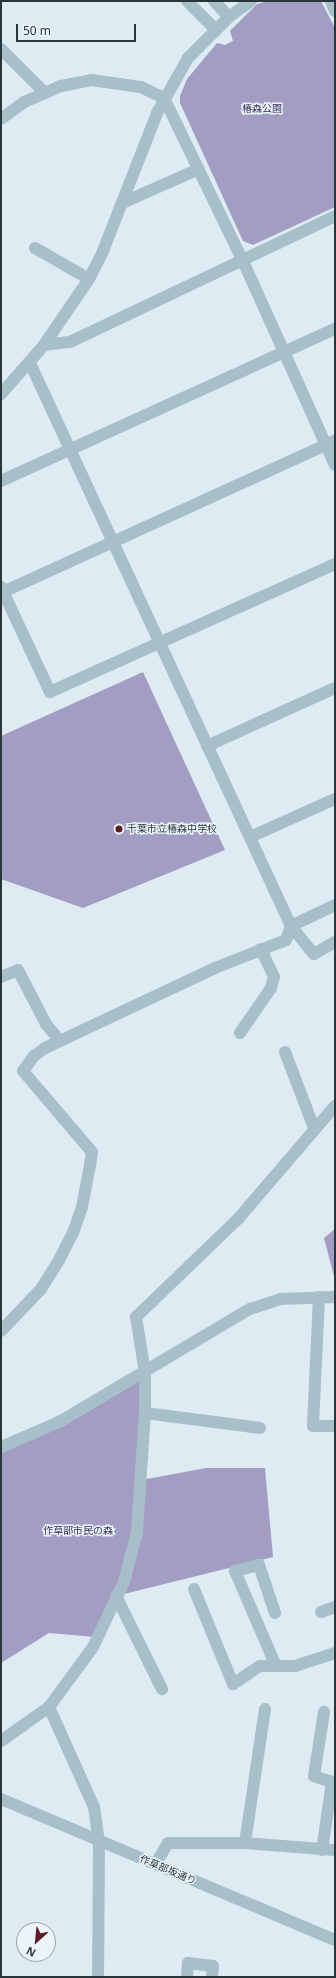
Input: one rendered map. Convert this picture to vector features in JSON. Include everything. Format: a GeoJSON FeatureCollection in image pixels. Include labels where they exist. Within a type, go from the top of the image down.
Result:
{"type":"FeatureCollection","features":[{"type":"Feature","properties":{"kind":"street"},"geometry":{"type":"LineString","coordinates":[[187,1],[216,30]]}},
{"type":"Feature","properties":{"kind":"street"},"geometry":{"type":"LineString","coordinates":[[214,1],[229,17]]}},
{"type":"Feature","properties":{"kind":"street"},"geometry":{"type":"LineString","coordinates":[[1,394],[30,363],[44,345],[89,279],[122,203],[164,98],[188,58],[229,17],[251,1]]}},
{"type":"Feature","properties":{"kind":"street"},"geometry":{"type":"LineString","coordinates":[[331,1],[335,11]]}},
{"type":"Feature","properties":{"kind":"street"},"geometry":{"type":"LineString","coordinates":[[1,49],[45,93]]}},
{"type":"Feature","properties":{"kind":"street"},"geometry":{"type":"LineString","coordinates":[[1,119],[24,102],[61,86],[91,80],[142,87],[164,98],[242,259],[284,352],[331,443],[335,465]]}},
{"type":"Feature","properties":{"kind":"street"},"geometry":{"type":"LineString","coordinates":[[122,203],[198,169]]}},
{"type":"Feature","properties":{"kind":"street"},"geometry":{"type":"LineString","coordinates":[[44,345],[70,342],[335,216]]}},
{"type":"Feature","properties":{"kind":"street"},"geometry":{"type":"LineString","coordinates":[[35,248],[89,279]]}},
{"type":"Feature","properties":{"kind":"street"},"geometry":{"type":"LineString","coordinates":[[1,481],[335,328]]}},
{"type":"Feature","properties":{"kind":"street"},"geometry":{"type":"LineString","coordinates":[[30,363],[68,450],[291,926],[314,954],[335,942]]}},
{"type":"Feature","properties":{"kind":"street"},"geometry":{"type":"LineString","coordinates":[[331,443],[2,590],[50,692],[158,642],[335,564]]}},
{"type":"Feature","properties":{"kind":"street"},"geometry":{"type":"LineString","coordinates":[[207,746],[335,688]]}},
{"type":"Feature","properties":{"kind":"street"},"geometry":{"type":"LineString","coordinates":[[250,838],[335,799]]}},
{"type":"Feature","properties":{"kind":"street"},"geometry":{"type":"LineString","coordinates":[[1,1331],[41,1289],[73,1233],[82,1206],[92,1152],[23,1071],[34,1056],[60,1041],[215,968],[286,940],[291,926],[335,905]]}},
{"type":"Feature","properties":{"kind":"street"},"geometry":{"type":"LineString","coordinates":[[240,1033],[272,988],[274,977],[261,949]]}},
{"type":"Feature","properties":{"kind":"street"},"geometry":{"type":"LineString","coordinates":[[1,977],[18,970],[46,1024],[60,1041]]}},
{"type":"Feature","properties":{"kind":"street"},"geometry":{"type":"LineString","coordinates":[[285,1052],[314,1128]]}},
{"type":"Feature","properties":{"kind":"street"},"geometry":{"type":"LineString","coordinates":[[1,1741],[49,1707],[93,1648],[116,1596],[124,1582],[137,1532],[145,1413],[145,1373],[136,1317],[238,1219],[314,1128],[335,1106]]}},
{"type":"Feature","properties":{"kind":"street"},"geometry":{"type":"LineString","coordinates":[[319,1297],[313,1426],[335,1426]]}},
{"type":"Feature","properties":{"kind":"street"},"geometry":{"type":"LineString","coordinates":[[1,1447],[61,1421],[145,1373],[250,1309],[280,1299],[335,1297]]}},
{"type":"Feature","properties":{"kind":"street"},"geometry":{"type":"LineString","coordinates":[[145,1413],[260,1428]]}},
{"type":"Feature","properties":{"kind":"street"},"geometry":{"type":"LineString","coordinates":[[275,1613],[258,1565],[235,1572],[276,1666]]}},
{"type":"Feature","properties":{"kind":"street"},"geometry":{"type":"LineString","coordinates":[[194,1589],[233,1684],[260,1666],[295,1666],[335,1653]]}},
{"type":"Feature","properties":{"kind":"street"},"geometry":{"type":"LineString","coordinates":[[116,1596],[162,1689]]}},
{"type":"Feature","properties":{"kind":"street"},"geometry":{"type":"LineString","coordinates":[[321,1612],[335,1608]]}},
{"type":"Feature","properties":{"kind":"street"},"geometry":{"type":"LineString","coordinates":[[49,1707],[94,1808],[99,1841],[98,1977]]}},
{"type":"Feature","properties":{"kind":"street"},"geometry":{"type":"LineString","coordinates":[[245,1842],[265,1709]]}},
{"type":"Feature","properties":{"kind":"street"},"geometry":{"type":"LineString","coordinates":[[322,1850],[332,1782],[314,1776],[324,1712]]}},
{"type":"Feature","properties":{"kind":"street","name":"作草部坂通り"},"geometry":{"type":"LineString","coordinates":[[1,1799],[99,1841],[156,1863],[335,1940]]}},
{"type":"Feature","properties":{"kind":"street"},"geometry":{"type":"LineString","coordinates":[[156,1863],[168,1843],[245,1842],[335,1850]]}},
{"type":"Feature","properties":{"kind":"street"},"geometry":{"type":"LineString","coordinates":[[187,1977],[188,1963],[213,1966],[212,1977]]}},
{"type":"Feature","properties":{"kind":"green space","name":"椿森公園"},"geometry":{"type":"Polygon","coordinates":[[[268,1],[321,1],[335,28],[335,207],[253,245],[243,241],[180,103],[180,96],[187,79],[217,43],[225,45],[233,41],[230,31],[257,4],[268,1]]]}},
{"type":"Feature","properties":{"kind":"green space"},"geometry":{"type":"Polygon","coordinates":[[[143,672],[225,850],[83,908],[1,879],[1,736],[143,672]]]}},
{"type":"Feature","properties":{"kind":"green space"},"geometry":{"type":"Polygon","coordinates":[[[335,1229],[335,1280],[324,1238],[335,1229]]]}},
{"type":"Feature","properties":{"kind":"green space","name":"作草部市民の森"},"geometry":{"type":"Polygon","coordinates":[[[136,1380],[143,1382],[136,1481],[206,1468],[265,1468],[273,1557],[116,1596],[95,1637],[49,1633],[1,1663],[1,1453],[58,1426],[136,1380]]]}},
{"type":"Feature","properties":{"kind":"place","name":"千葉市立椿森中学校"},"geometry":{"type":"Point","coordinates":[119,829]}}]}
